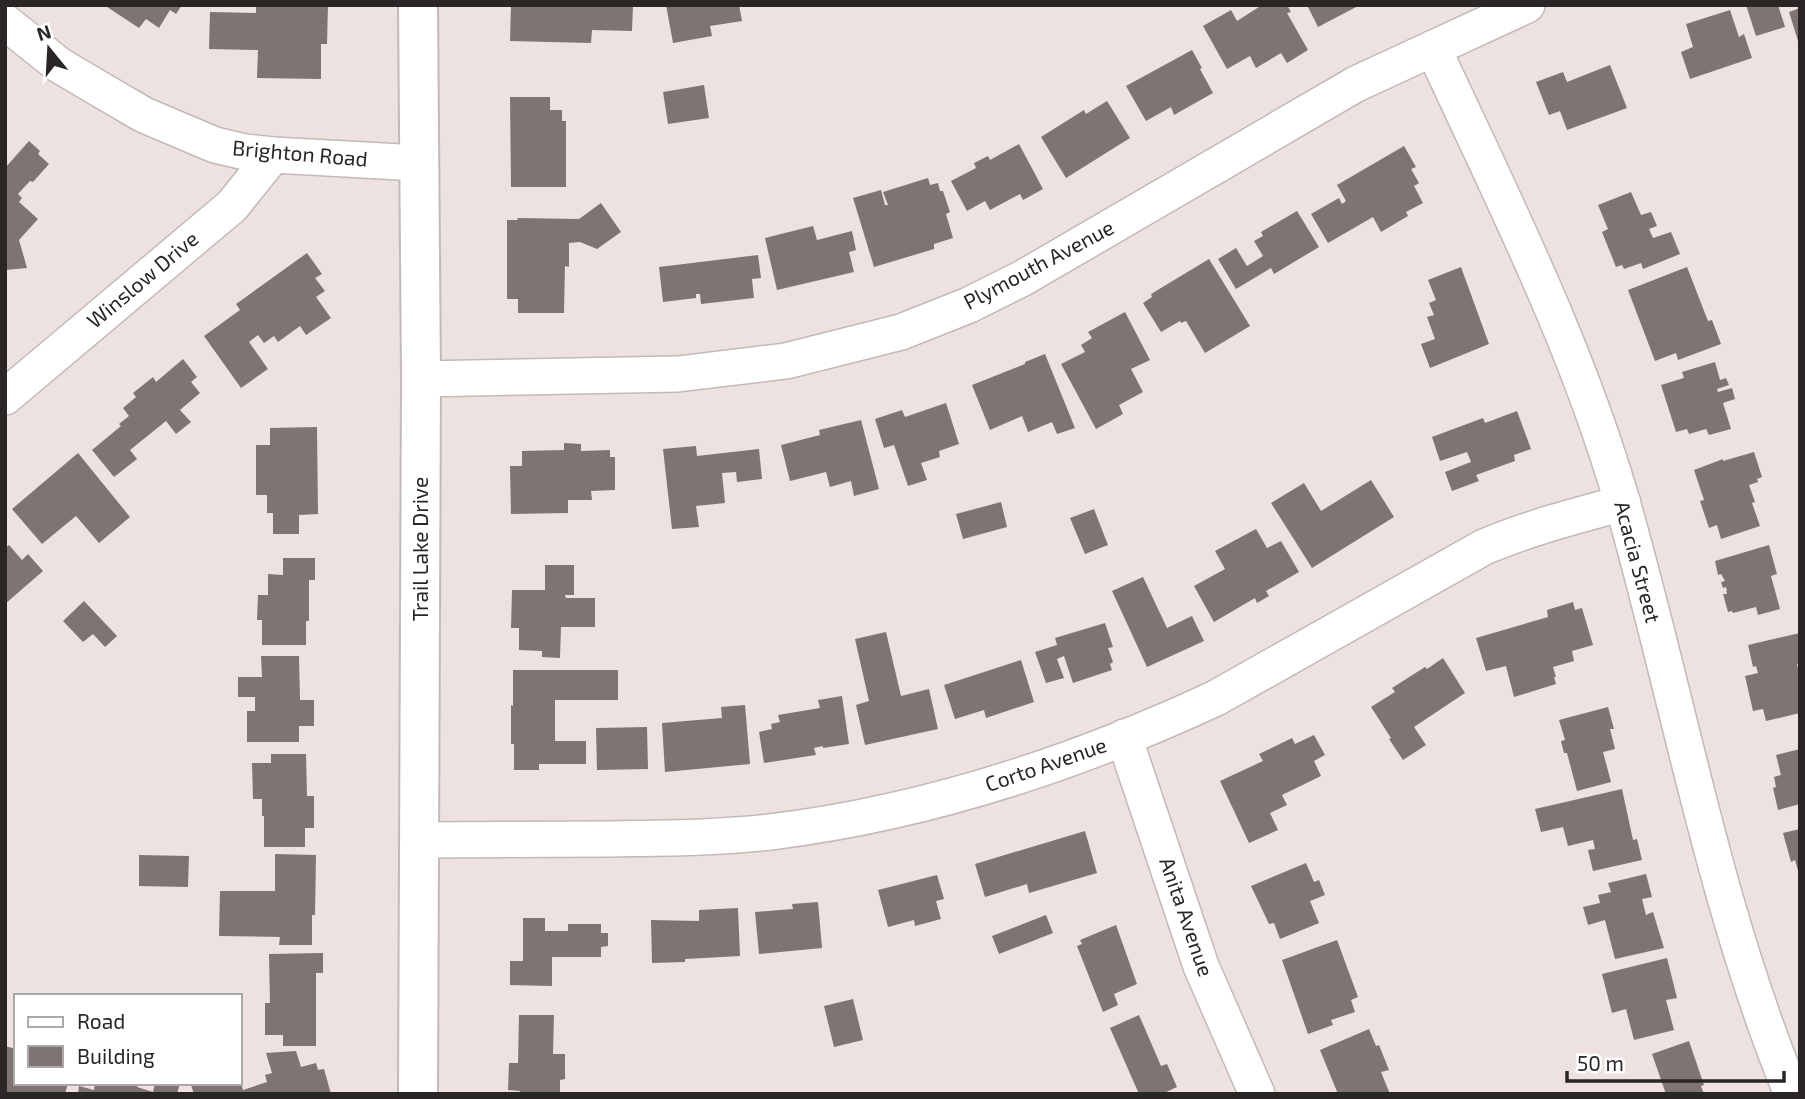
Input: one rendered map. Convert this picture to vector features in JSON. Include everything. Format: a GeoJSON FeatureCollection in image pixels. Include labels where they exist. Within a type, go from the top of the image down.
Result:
{"type":"FeatureCollection","features":[{"type":"Feature","properties":{"kind":"street","name":"Trail Lake Drive"},"geometry":{"type":"LineString","coordinates":[[418,5],[421,379],[418,1094]]}},
{"type":"Feature","properties":{"kind":"street","name":"Plymouth Avenue"},"geometry":{"type":"LineString","coordinates":[[421,379],[678,374],[786,361],[901,332],[1023,278],[1356,84],[1527,5]]}},
{"type":"Feature","properties":{"kind":"street","name":"Brighton Road"},"geometry":{"type":"LineString","coordinates":[[5,22],[59,65],[144,115],[215,145],[272,155],[419,163]]}},
{"type":"Feature","properties":{"kind":"street","name":"Acacia Street"},"geometry":{"type":"LineString","coordinates":[[1433,48],[1551,303],[1590,404],[1623,503],[1723,891],[1768,1035],[1792,1094]]}},
{"type":"Feature","properties":{"kind":"street","name":"Winslow Drive"},"geometry":{"type":"LineString","coordinates":[[5,397],[232,206],[272,155]]}},
{"type":"Feature","properties":{"kind":"street","name":"Corto Avenue"},"geometry":{"type":"LineString","coordinates":[[420,840],[699,838],[770,832],[944,798],[1045,769],[1175,717],[1216,698],[1484,547],[1549,523],[1623,503]]}},
{"type":"Feature","properties":{"kind":"street","name":"Anita Avenue"},"geometry":{"type":"LineString","coordinates":[[1124,737],[1201,966],[1258,1094]]}},
{"type":"Feature","properties":{"kind":"building"},"geometry":{"type":"Polygon","coordinates":[[[104,5],[182,5],[176,14],[170,10],[159,28],[146,19],[139,28],[104,5]]]}},
{"type":"Feature","properties":{"kind":"building"},"geometry":{"type":"Polygon","coordinates":[[[256,5],[328,5],[327,44],[321,44],[321,79],[257,78],[258,50],[209,49],[210,12],[256,13],[256,5]]]}},
{"type":"Feature","properties":{"kind":"building"},"geometry":{"type":"Polygon","coordinates":[[[511,5],[633,5],[632,31],[592,30],[591,43],[510,41],[511,5]]]}},
{"type":"Feature","properties":{"kind":"building"},"geometry":{"type":"Polygon","coordinates":[[[666,5],[739,5],[742,21],[710,26],[712,36],[673,43],[666,5]]]}},
{"type":"Feature","properties":{"kind":"building"},"geometry":{"type":"Polygon","coordinates":[[[1262,5],[1287,5],[1291,12],[1287,13],[1308,50],[1287,63],[1281,53],[1256,68],[1250,56],[1227,69],[1203,26],[1231,10],[1237,21],[1262,5]]]}},
{"type":"Feature","properties":{"kind":"building"},"geometry":{"type":"Polygon","coordinates":[[[1307,5],[1360,5],[1318,27],[1307,5]]]}},
{"type":"Feature","properties":{"kind":"building"},"geometry":{"type":"Polygon","coordinates":[[[1746,5],[1778,5],[1785,27],[1756,36],[1746,5]]]}},
{"type":"Feature","properties":{"kind":"building"},"geometry":{"type":"Polygon","coordinates":[[[1800,8],[1800,44],[1799,44],[1789,12],[1800,8]]]}},
{"type":"Feature","properties":{"kind":"building"},"geometry":{"type":"Polygon","coordinates":[[[1730,10],[1739,37],[1744,34],[1752,58],[1690,79],[1681,52],[1693,47],[1686,24],[1730,10]]]}},
{"type":"Feature","properties":{"kind":"building"},"geometry":{"type":"Polygon","coordinates":[[[1192,50],[1213,93],[1174,115],[1171,107],[1146,121],[1126,86],[1192,50]]]}},
{"type":"Feature","properties":{"kind":"building"},"geometry":{"type":"Polygon","coordinates":[[[1610,65],[1627,108],[1567,130],[1560,111],[1549,115],[1536,82],[1563,72],[1567,82],[1610,65]]]}},
{"type":"Feature","properties":{"kind":"building"},"geometry":{"type":"Polygon","coordinates":[[[704,85],[709,118],[668,124],[663,92],[704,85]]]}},
{"type":"Feature","properties":{"kind":"building"},"geometry":{"type":"Polygon","coordinates":[[[510,97],[550,97],[550,110],[562,110],[562,121],[566,121],[566,187],[511,187],[510,97]]]}},
{"type":"Feature","properties":{"kind":"building"},"geometry":{"type":"Polygon","coordinates":[[[1107,101],[1130,138],[1066,178],[1041,137],[1084,110],[1086,114],[1107,101]]]}},
{"type":"Feature","properties":{"kind":"building"},"geometry":{"type":"Polygon","coordinates":[[[29,141],[49,164],[18,194],[22,198],[19,202],[38,219],[19,240],[27,268],[5,270],[5,168],[29,141]]]}},
{"type":"Feature","properties":{"kind":"building"},"geometry":{"type":"Polygon","coordinates":[[[1019,144],[1043,189],[1023,200],[1020,194],[990,210],[985,201],[967,211],[951,181],[976,168],[974,163],[988,156],[990,160],[1019,144]]]}},
{"type":"Feature","properties":{"kind":"building"},"geometry":{"type":"Polygon","coordinates":[[[1404,146],[1416,167],[1411,169],[1419,183],[1414,186],[1423,203],[1406,212],[1408,216],[1381,232],[1373,217],[1328,243],[1311,214],[1339,198],[1342,204],[1346,201],[1337,185],[1404,146]]]}},
{"type":"Feature","properties":{"kind":"building"},"geometry":{"type":"Polygon","coordinates":[[[928,178],[930,185],[938,183],[940,191],[943,191],[950,212],[946,214],[953,238],[934,244],[934,249],[874,267],[853,198],[881,190],[885,205],[888,205],[883,192],[928,178]]]}},
{"type":"Feature","properties":{"kind":"building"},"geometry":{"type":"Polygon","coordinates":[[[1631,192],[1641,215],[1651,212],[1657,226],[1649,229],[1653,238],[1671,232],[1680,254],[1643,269],[1641,263],[1624,269],[1622,265],[1616,267],[1602,232],[1608,229],[1598,205],[1631,192]]]}},
{"type":"Feature","properties":{"kind":"building"},"geometry":{"type":"Polygon","coordinates":[[[601,203],[621,232],[597,249],[580,242],[569,243],[569,267],[565,266],[564,313],[518,313],[518,299],[507,299],[507,220],[579,219],[601,203]]]}},
{"type":"Feature","properties":{"kind":"building"},"geometry":{"type":"Polygon","coordinates":[[[1297,211],[1319,247],[1274,274],[1271,268],[1236,289],[1218,259],[1236,248],[1247,266],[1263,256],[1254,241],[1263,236],[1261,232],[1297,211]]]}},
{"type":"Feature","properties":{"kind":"building"},"geometry":{"type":"Polygon","coordinates":[[[813,226],[817,240],[852,231],[856,250],[849,252],[854,272],[777,290],[765,238],[813,226]]]}},
{"type":"Feature","properties":{"kind":"building"},"geometry":{"type":"Polygon","coordinates":[[[307,253],[322,274],[315,278],[325,291],[316,297],[331,318],[306,335],[300,326],[278,342],[274,336],[264,343],[258,335],[249,342],[268,369],[241,388],[204,336],[240,310],[236,304],[307,253]]]}},
{"type":"Feature","properties":{"kind":"building"},"geometry":{"type":"Polygon","coordinates":[[[758,255],[761,278],[752,279],[754,298],[701,304],[700,294],[696,294],[696,298],[663,302],[659,267],[758,255]]]}},
{"type":"Feature","properties":{"kind":"building"},"geometry":{"type":"Polygon","coordinates":[[[1209,259],[1250,326],[1205,353],[1186,321],[1180,321],[1161,332],[1143,303],[1152,297],[1151,294],[1209,259]]]}},
{"type":"Feature","properties":{"kind":"building"},"geometry":{"type":"Polygon","coordinates":[[[1461,267],[1489,344],[1430,368],[1421,344],[1435,339],[1427,317],[1434,315],[1429,303],[1436,300],[1428,280],[1461,267]]]}},
{"type":"Feature","properties":{"kind":"building"},"geometry":{"type":"Polygon","coordinates":[[[1687,267],[1708,321],[1712,320],[1721,344],[1678,360],[1676,353],[1655,361],[1628,290],[1687,267]]]}},
{"type":"Feature","properties":{"kind":"building"},"geometry":{"type":"Polygon","coordinates":[[[1125,312],[1150,360],[1131,369],[1143,392],[1119,405],[1123,414],[1096,429],[1061,364],[1085,352],[1081,345],[1092,338],[1088,332],[1125,312]]]}},
{"type":"Feature","properties":{"kind":"building"},"geometry":{"type":"Polygon","coordinates":[[[1045,354],[1075,428],[1057,434],[1052,422],[1028,432],[1022,416],[990,430],[972,385],[1045,354]]]}},
{"type":"Feature","properties":{"kind":"building"},"geometry":{"type":"Polygon","coordinates":[[[183,359],[197,377],[191,382],[200,393],[180,410],[191,422],[176,434],[166,421],[130,450],[137,459],[114,477],[92,450],[129,416],[123,408],[136,397],[133,393],[153,377],[156,382],[183,359]]]}},
{"type":"Feature","properties":{"kind":"building"},"geometry":{"type":"Polygon","coordinates":[[[1715,362],[1720,380],[1726,378],[1729,385],[1717,389],[1718,392],[1732,388],[1735,399],[1723,403],[1731,429],[1709,435],[1706,429],[1689,434],[1687,429],[1676,432],[1661,385],[1684,378],[1682,372],[1715,362]]]}},
{"type":"Feature","properties":{"kind":"building"},"geometry":{"type":"Polygon","coordinates":[[[946,403],[959,444],[939,451],[940,457],[921,463],[927,480],[908,486],[894,445],[884,448],[875,419],[902,410],[905,417],[946,403]]]}},
{"type":"Feature","properties":{"kind":"building"},"geometry":{"type":"Polygon","coordinates":[[[1517,411],[1531,449],[1514,455],[1515,461],[1476,475],[1479,481],[1452,491],[1445,472],[1471,462],[1467,452],[1440,461],[1432,437],[1483,418],[1485,423],[1517,411]]]}},
{"type":"Feature","properties":{"kind":"building"},"geometry":{"type":"Polygon","coordinates":[[[861,420],[879,489],[854,496],[851,481],[830,487],[826,472],[790,481],[781,445],[820,435],[819,430],[861,420]]]}},
{"type":"Feature","properties":{"kind":"building"},"geometry":{"type":"Polygon","coordinates":[[[317,427],[318,514],[299,515],[299,534],[273,534],[273,513],[267,513],[267,495],[256,495],[256,445],[270,445],[270,428],[317,427]]]}},
{"type":"Feature","properties":{"kind":"building"},"geometry":{"type":"Polygon","coordinates":[[[564,443],[581,444],[581,451],[610,450],[610,457],[615,457],[615,490],[591,491],[592,500],[568,500],[568,513],[511,514],[510,466],[522,466],[522,451],[564,450],[564,443]]]}},
{"type":"Feature","properties":{"kind":"building"},"geometry":{"type":"Polygon","coordinates":[[[696,446],[697,456],[759,449],[762,479],[737,482],[736,472],[722,473],[725,503],[696,506],[699,527],[672,529],[663,449],[696,446]]]}},
{"type":"Feature","properties":{"kind":"building"},"geometry":{"type":"Polygon","coordinates":[[[1754,452],[1762,477],[1757,479],[1758,482],[1749,485],[1760,526],[1721,539],[1717,525],[1709,528],[1700,501],[1704,500],[1694,470],[1723,459],[1754,452]]]}},
{"type":"Feature","properties":{"kind":"building"},"geometry":{"type":"Polygon","coordinates":[[[78,453],[130,517],[99,543],[76,516],[42,544],[12,509],[78,453]]]}},
{"type":"Feature","properties":{"kind":"building"},"geometry":{"type":"Polygon","coordinates":[[[1371,480],[1394,517],[1312,568],[1271,503],[1304,483],[1321,511],[1371,480]]]}},
{"type":"Feature","properties":{"kind":"building"},"geometry":{"type":"Polygon","coordinates":[[[1001,502],[1007,527],[963,539],[956,514],[1001,502]]]}},
{"type":"Feature","properties":{"kind":"building"},"geometry":{"type":"Polygon","coordinates":[[[1094,509],[1108,545],[1085,554],[1070,518],[1094,509]]]}},
{"type":"Feature","properties":{"kind":"building"},"geometry":{"type":"Polygon","coordinates":[[[1256,529],[1267,548],[1281,541],[1299,572],[1266,591],[1269,596],[1257,603],[1255,598],[1214,622],[1194,586],[1225,569],[1215,551],[1256,529]]]}},
{"type":"Feature","properties":{"kind":"building"},"geometry":{"type":"Polygon","coordinates":[[[9,545],[22,560],[28,554],[43,571],[5,604],[5,548],[9,545]]]}},
{"type":"Feature","properties":{"kind":"building"},"geometry":{"type":"Polygon","coordinates":[[[1769,545],[1777,574],[1771,576],[1780,609],[1758,615],[1756,607],[1728,612],[1723,594],[1727,594],[1727,591],[1721,582],[1725,581],[1721,574],[1718,575],[1715,561],[1769,545]]]}},
{"type":"Feature","properties":{"kind":"building"},"geometry":{"type":"Polygon","coordinates":[[[283,558],[315,558],[315,580],[309,580],[306,645],[262,645],[262,620],[257,620],[258,595],[268,595],[268,574],[283,575],[283,558]]]}},
{"type":"Feature","properties":{"kind":"building"},"geometry":{"type":"Polygon","coordinates":[[[545,565],[574,565],[574,595],[565,595],[566,598],[595,598],[595,627],[561,627],[560,658],[542,657],[542,651],[519,650],[519,628],[511,628],[512,590],[545,590],[545,565]]]}},
{"type":"Feature","properties":{"kind":"building"},"geometry":{"type":"Polygon","coordinates":[[[1143,577],[1167,628],[1192,616],[1204,641],[1147,667],[1112,591],[1143,577]]]}},
{"type":"Feature","properties":{"kind":"building"},"geometry":{"type":"Polygon","coordinates":[[[84,601],[117,636],[105,647],[93,634],[83,642],[63,621],[84,601]]]}},
{"type":"Feature","properties":{"kind":"building"},"geometry":{"type":"Polygon","coordinates":[[[1573,602],[1575,610],[1582,608],[1593,645],[1572,651],[1574,661],[1553,667],[1556,684],[1514,697],[1506,666],[1486,671],[1476,638],[1548,617],[1547,610],[1573,602]]]}},
{"type":"Feature","properties":{"kind":"building"},"geometry":{"type":"Polygon","coordinates":[[[1105,623],[1113,647],[1108,648],[1113,662],[1110,664],[1112,670],[1073,683],[1064,656],[1057,659],[1064,678],[1046,683],[1035,652],[1057,645],[1055,638],[1105,623]]]}},
{"type":"Feature","properties":{"kind":"building"},"geometry":{"type":"Polygon","coordinates":[[[886,632],[901,696],[929,689],[938,729],[865,745],[856,705],[869,701],[855,639],[886,632]]]}},
{"type":"Feature","properties":{"kind":"building"},"geometry":{"type":"Polygon","coordinates":[[[1800,633],[1800,656],[1797,664],[1800,676],[1800,713],[1766,721],[1763,709],[1753,711],[1745,676],[1758,673],[1756,666],[1753,667],[1748,645],[1800,633]]]}},
{"type":"Feature","properties":{"kind":"building"},"geometry":{"type":"Polygon","coordinates":[[[261,656],[299,656],[300,700],[314,700],[314,726],[299,726],[299,742],[247,742],[247,711],[255,711],[255,697],[238,697],[238,677],[262,677],[261,656]]]}},
{"type":"Feature","properties":{"kind":"building"},"geometry":{"type":"Polygon","coordinates":[[[1443,658],[1465,693],[1414,727],[1426,745],[1403,760],[1371,707],[1395,692],[1392,688],[1443,658]]]}},
{"type":"Feature","properties":{"kind":"building"},"geometry":{"type":"Polygon","coordinates":[[[1021,660],[1034,702],[986,718],[984,710],[955,719],[944,685],[1021,660]]]}},
{"type":"Feature","properties":{"kind":"building"},"geometry":{"type":"Polygon","coordinates":[[[513,670],[618,670],[618,700],[555,700],[555,741],[586,741],[586,764],[539,764],[539,770],[514,770],[514,744],[511,744],[513,670]]]}},
{"type":"Feature","properties":{"kind":"building"},"geometry":{"type":"Polygon","coordinates":[[[842,696],[849,744],[814,748],[816,755],[764,763],[759,732],[772,729],[771,724],[780,722],[778,715],[820,708],[818,700],[842,696]]]}},
{"type":"Feature","properties":{"kind":"building"},"geometry":{"type":"Polygon","coordinates":[[[745,705],[750,764],[665,772],[662,723],[722,718],[721,707],[745,705]]]}},
{"type":"Feature","properties":{"kind":"building"},"geometry":{"type":"Polygon","coordinates":[[[1608,707],[1614,729],[1610,729],[1615,749],[1603,752],[1611,782],[1577,791],[1567,753],[1564,753],[1561,741],[1565,740],[1559,720],[1608,707]]]}},
{"type":"Feature","properties":{"kind":"building"},"geometry":{"type":"Polygon","coordinates":[[[647,727],[648,769],[597,770],[596,728],[647,727]]]}},
{"type":"Feature","properties":{"kind":"building"},"geometry":{"type":"Polygon","coordinates":[[[1314,735],[1325,755],[1314,761],[1321,776],[1282,795],[1287,805],[1270,813],[1278,830],[1249,843],[1220,781],[1263,761],[1259,754],[1292,738],[1295,744],[1314,735]]]}},
{"type":"Feature","properties":{"kind":"building"},"geometry":{"type":"Polygon","coordinates":[[[1800,749],[1800,804],[1778,810],[1773,788],[1776,787],[1774,777],[1781,775],[1776,755],[1800,749]]]}},
{"type":"Feature","properties":{"kind":"building"},"geometry":{"type":"Polygon","coordinates":[[[271,754],[306,754],[307,796],[314,796],[314,828],[305,828],[305,847],[264,847],[262,799],[253,799],[252,763],[271,763],[271,754]]]}},
{"type":"Feature","properties":{"kind":"building"},"geometry":{"type":"Polygon","coordinates":[[[1622,789],[1633,840],[1637,839],[1642,860],[1593,871],[1588,850],[1595,849],[1593,840],[1568,846],[1563,827],[1541,832],[1535,809],[1622,789]]]}},
{"type":"Feature","properties":{"kind":"building"},"geometry":{"type":"Polygon","coordinates":[[[1800,829],[1799,874],[1795,860],[1791,862],[1783,833],[1800,829]]]}},
{"type":"Feature","properties":{"kind":"building"},"geometry":{"type":"Polygon","coordinates":[[[1085,831],[1097,873],[1029,893],[1027,884],[985,897],[975,864],[1085,831]]]}},
{"type":"Feature","properties":{"kind":"building"},"geometry":{"type":"Polygon","coordinates":[[[275,854],[316,855],[312,945],[279,945],[280,937],[219,936],[220,891],[275,891],[275,854]]]}},
{"type":"Feature","properties":{"kind":"building"},"geometry":{"type":"Polygon","coordinates":[[[139,855],[189,856],[188,887],[139,886],[139,855]]]}},
{"type":"Feature","properties":{"kind":"building"},"geometry":{"type":"Polygon","coordinates":[[[1306,863],[1314,882],[1319,880],[1325,895],[1310,901],[1319,923],[1280,939],[1274,923],[1269,924],[1251,886],[1306,863]]]}},
{"type":"Feature","properties":{"kind":"building"},"geometry":{"type":"Polygon","coordinates":[[[1646,874],[1652,897],[1642,899],[1646,915],[1653,912],[1664,948],[1615,959],[1605,920],[1588,925],[1583,907],[1600,903],[1598,895],[1611,892],[1608,883],[1646,874]]]}},
{"type":"Feature","properties":{"kind":"building"},"geometry":{"type":"Polygon","coordinates":[[[937,875],[944,899],[936,901],[941,919],[915,926],[914,920],[888,927],[878,890],[937,875]]]}},
{"type":"Feature","properties":{"kind":"building"},"geometry":{"type":"Polygon","coordinates":[[[818,902],[822,948],[759,954],[755,912],[793,909],[792,904],[818,902]]]}},
{"type":"Feature","properties":{"kind":"building"},"geometry":{"type":"Polygon","coordinates":[[[738,908],[740,956],[652,963],[651,920],[699,921],[699,910],[738,908]]]}},
{"type":"Feature","properties":{"kind":"building"},"geometry":{"type":"Polygon","coordinates":[[[1046,915],[1053,933],[999,954],[992,936],[1046,915]]]}},
{"type":"Feature","properties":{"kind":"building"},"geometry":{"type":"Polygon","coordinates":[[[523,918],[545,918],[545,931],[568,931],[568,924],[601,924],[601,933],[608,933],[608,946],[601,947],[601,957],[552,957],[552,986],[510,985],[510,961],[523,961],[523,918]]]}},
{"type":"Feature","properties":{"kind":"building"},"geometry":{"type":"Polygon","coordinates":[[[1116,925],[1137,984],[1114,994],[1118,1005],[1103,1012],[1077,946],[1082,944],[1080,940],[1116,925]]]}},
{"type":"Feature","properties":{"kind":"building"},"geometry":{"type":"Polygon","coordinates":[[[1337,940],[1358,997],[1351,1000],[1355,1012],[1331,1020],[1333,1025],[1308,1034],[1282,960],[1337,940]]]}},
{"type":"Feature","properties":{"kind":"building"},"geometry":{"type":"Polygon","coordinates":[[[323,953],[323,973],[316,973],[316,1046],[283,1046],[283,1035],[265,1035],[265,1003],[270,1003],[269,954],[323,953]]]}},
{"type":"Feature","properties":{"kind":"building"},"geometry":{"type":"Polygon","coordinates":[[[1667,958],[1677,998],[1666,1000],[1674,1030],[1634,1040],[1626,1009],[1612,1013],[1602,974],[1667,958]]]}},
{"type":"Feature","properties":{"kind":"building"},"geometry":{"type":"Polygon","coordinates":[[[853,999],[863,1040],[834,1047],[824,1006],[853,999]]]}},
{"type":"Feature","properties":{"kind":"building"},"geometry":{"type":"Polygon","coordinates":[[[519,1015],[554,1015],[553,1054],[565,1054],[565,1079],[560,1080],[560,1094],[519,1094],[520,1091],[508,1090],[509,1063],[518,1063],[519,1015]]]}},
{"type":"Feature","properties":{"kind":"building"},"geometry":{"type":"Polygon","coordinates":[[[1139,1015],[1161,1066],[1167,1064],[1177,1087],[1162,1094],[1139,1094],[1110,1028],[1139,1015]]]}},
{"type":"Feature","properties":{"kind":"building"},"geometry":{"type":"Polygon","coordinates":[[[1369,1029],[1389,1070],[1381,1072],[1390,1094],[1338,1094],[1320,1050],[1369,1029]]]}},
{"type":"Feature","properties":{"kind":"building"},"geometry":{"type":"Polygon","coordinates":[[[1689,1041],[1704,1085],[1701,1086],[1704,1094],[1666,1094],[1652,1054],[1689,1041]]]}},
{"type":"Feature","properties":{"kind":"building"},"geometry":{"type":"Polygon","coordinates":[[[5,1046],[14,1048],[14,1085],[67,1085],[65,1094],[5,1094],[5,1046]]]}},
{"type":"Feature","properties":{"kind":"building"},"geometry":{"type":"Polygon","coordinates":[[[296,1051],[301,1067],[316,1063],[318,1070],[324,1069],[331,1094],[194,1094],[191,1085],[242,1085],[243,1090],[267,1082],[265,1075],[272,1073],[266,1053],[296,1051]]]}},
{"type":"Feature","properties":{"kind":"building"},"geometry":{"type":"Polygon","coordinates":[[[95,1085],[138,1085],[153,1092],[155,1085],[179,1085],[177,1094],[78,1094],[79,1086],[94,1090],[95,1085]]]}}]}
